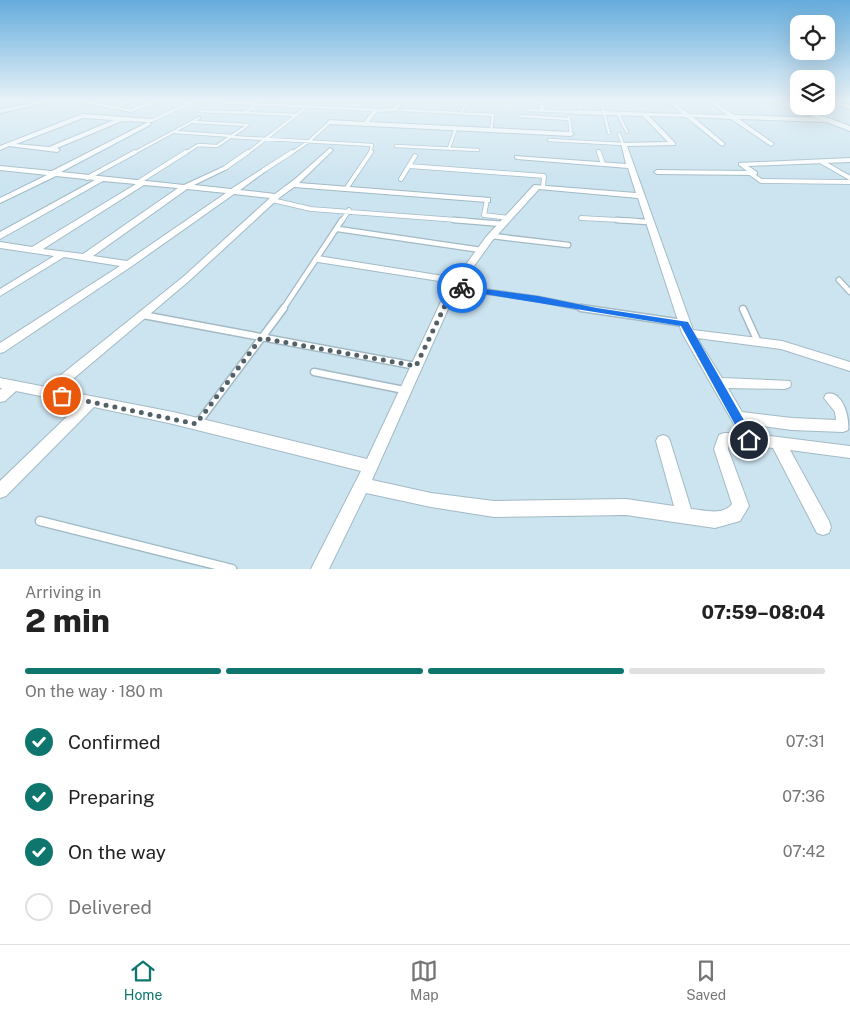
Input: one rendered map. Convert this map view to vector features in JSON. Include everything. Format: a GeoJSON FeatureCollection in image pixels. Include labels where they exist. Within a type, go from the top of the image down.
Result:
{"type":"FeatureCollection","features":[{"type":"Feature","properties":{"kind":"street"},"geometry":{"type":"LineString","coordinates":[[0,148],[51,128]]}},
{"type":"Feature","properties":{"kind":"street"},"geometry":{"type":"LineString","coordinates":[[50,149],[101,128]]}},
{"type":"Feature","properties":{"kind":"street"},"geometry":{"type":"LineString","coordinates":[[0,201],[141,128]]}},
{"type":"Feature","properties":{"kind":"street"},"geometry":{"type":"LineString","coordinates":[[446,128],[571,134]]}},
{"type":"Feature","properties":{"kind":"street"},"geometry":{"type":"LineString","coordinates":[[657,128],[673,144],[623,144],[648,222],[686,328],[738,417],[749,440]]}},
{"type":"Feature","properties":{"kind":"street"},"geometry":{"type":"LineString","coordinates":[[702,128],[722,144]]}},
{"type":"Feature","properties":{"kind":"street"},"geometry":{"type":"LineString","coordinates":[[747,128],[771,144]]}},
{"type":"Feature","properties":{"kind":"street"},"geometry":{"type":"LineString","coordinates":[[8,144],[64,151]]}},
{"type":"Feature","properties":{"kind":"street"},"geometry":{"type":"LineString","coordinates":[[48,393],[186,279],[274,198],[293,185],[330,150]]}},
{"type":"Feature","properties":{"kind":"street"},"geometry":{"type":"LineString","coordinates":[[517,157],[630,166]]}},
{"type":"Feature","properties":{"kind":"street"},"geometry":{"type":"LineString","coordinates":[[657,172],[755,173],[741,164],[850,160]]}},
{"type":"Feature","properties":{"kind":"street"},"geometry":{"type":"LineString","coordinates":[[0,168],[100,180],[232,191],[274,198]]}},
{"type":"Feature","properties":{"kind":"street"},"geometry":{"type":"LineString","coordinates":[[85,258],[185,187],[225,168]]}},
{"type":"Feature","properties":{"kind":"street"},"geometry":{"type":"LineString","coordinates":[[0,177],[16,170]]}},
{"type":"Feature","properties":{"kind":"street"},"geometry":{"type":"LineString","coordinates":[[0,349],[264,170]]}},
{"type":"Feature","properties":{"kind":"street"},"geometry":{"type":"LineString","coordinates":[[0,236],[100,180]]}},
{"type":"Feature","properties":{"kind":"street"},"geometry":{"type":"LineString","coordinates":[[34,250],[139,183]]}},
{"type":"Feature","properties":{"kind":"street"},"geometry":{"type":"LineString","coordinates":[[293,185],[487,200]]}},
{"type":"Feature","properties":{"kind":"street"},"geometry":{"type":"LineString","coordinates":[[320,569],[371,467],[416,366],[456,284],[492,236],[537,187],[640,196]]}},
{"type":"Feature","properties":{"kind":"street"},"geometry":{"type":"LineString","coordinates":[[0,246],[128,264]]}},
{"type":"Feature","properties":{"kind":"street"},"geometry":{"type":"LineString","coordinates":[[0,293],[63,254]]}},
{"type":"Feature","properties":{"kind":"street"},"geometry":{"type":"LineString","coordinates":[[318,260],[456,284]]}},
{"type":"Feature","properties":{"kind":"street"},"geometry":{"type":"LineString","coordinates":[[686,328],[782,346],[850,368]]}},
{"type":"Feature","properties":{"kind":"street"},"geometry":{"type":"LineString","coordinates":[[718,383],[786,384]]}},
{"type":"Feature","properties":{"kind":"street"},"geometry":{"type":"LineString","coordinates":[[0,396],[6,385],[48,393],[196,424],[371,467]]}},
{"type":"Feature","properties":{"kind":"street"},"geometry":{"type":"LineString","coordinates":[[738,417],[792,424],[843,426],[842,411],[831,398]]}},
{"type":"Feature","properties":{"kind":"street"},"geometry":{"type":"LineString","coordinates":[[0,491],[92,402]]}},
{"type":"Feature","properties":{"kind":"street"},"geometry":{"type":"LineString","coordinates":[[362,485],[431,500],[494,509],[626,507],[715,520],[734,515],[741,506],[721,449],[724,439],[749,440],[850,452]]}},
{"type":"Feature","properties":{"kind":"street"},"geometry":{"type":"LineString","coordinates":[[662,441],[685,516]]}},
{"type":"Feature","properties":{"kind":"street"},"geometry":{"type":"LineString","coordinates":[[778,443],[823,527]]}},
{"type":"Feature","properties":{"kind":"lane"},"geometry":{"type":"LineString","coordinates":[[86,178],[182,128]]}},
{"type":"Feature","properties":{"kind":"lane"},"geometry":{"type":"LineString","coordinates":[[139,183],[198,145],[217,146],[244,128]]}},
{"type":"Feature","properties":{"kind":"lane"},"geometry":{"type":"LineString","coordinates":[[225,168],[282,128]]}},
{"type":"Feature","properties":{"kind":"lane"},"geometry":{"type":"LineString","coordinates":[[264,170],[308,142],[324,128]]}},
{"type":"Feature","properties":{"kind":"lane"},"geometry":{"type":"LineString","coordinates":[[449,148],[456,128]]}},
{"type":"Feature","properties":{"kind":"lane"},"geometry":{"type":"LineString","coordinates":[[570,128],[571,134]]}},
{"type":"Feature","properties":{"kind":"lane"},"geometry":{"type":"LineString","coordinates":[[608,128],[609,133]]}},
{"type":"Feature","properties":{"kind":"lane"},"geometry":{"type":"LineString","coordinates":[[625,128],[627,132]]}},
{"type":"Feature","properties":{"kind":"lane"},"geometry":{"type":"LineString","coordinates":[[174,132],[372,146],[371,152],[346,189]]}},
{"type":"Feature","properties":{"kind":"lane"},"geometry":{"type":"LineString","coordinates":[[549,140],[623,144],[619,134]]}},
{"type":"Feature","properties":{"kind":"lane"},"geometry":{"type":"LineString","coordinates":[[396,146],[478,150]]}},
{"type":"Feature","properties":{"kind":"lane"},"geometry":{"type":"LineString","coordinates":[[598,151],[603,164]]}},
{"type":"Feature","properties":{"kind":"lane"},"geometry":{"type":"LineString","coordinates":[[401,179],[415,156]]}},
{"type":"Feature","properties":{"kind":"lane"},"geometry":{"type":"LineString","coordinates":[[822,162],[850,178]]}},
{"type":"Feature","properties":{"kind":"lane"},"geometry":{"type":"LineString","coordinates":[[409,166],[544,176],[543,187]]}},
{"type":"Feature","properties":{"kind":"lane"},"geometry":{"type":"LineString","coordinates":[[750,173],[761,181],[850,182]]}},
{"type":"Feature","properties":{"kind":"lane"},"geometry":{"type":"LineString","coordinates":[[274,198],[311,208],[506,221]]}},
{"type":"Feature","properties":{"kind":"lane"},"geometry":{"type":"LineString","coordinates":[[487,200],[484,215],[506,221]]}},
{"type":"Feature","properties":{"kind":"lane"},"geometry":{"type":"LineString","coordinates":[[196,424],[318,260],[349,210]]}},
{"type":"Feature","properties":{"kind":"lane"},"geometry":{"type":"LineString","coordinates":[[580,218],[648,222]]}},
{"type":"Feature","properties":{"kind":"lane"},"geometry":{"type":"LineString","coordinates":[[338,229],[481,250]]}},
{"type":"Feature","properties":{"kind":"lane"},"geometry":{"type":"LineString","coordinates":[[492,236],[568,245]]}},
{"type":"Feature","properties":{"kind":"lane"},"geometry":{"type":"LineString","coordinates":[[839,280],[850,292]]}},
{"type":"Feature","properties":{"kind":"lane"},"geometry":{"type":"LineString","coordinates":[[456,284],[686,328]]}},
{"type":"Feature","properties":{"kind":"lane"},"geometry":{"type":"LineString","coordinates":[[743,309],[758,342]]}},
{"type":"Feature","properties":{"kind":"lane"},"geometry":{"type":"LineString","coordinates":[[142,315],[416,366]]}},
{"type":"Feature","properties":{"kind":"lane"},"geometry":{"type":"LineString","coordinates":[[314,372],[405,390]]}},
{"type":"Feature","properties":{"kind":"lane"},"geometry":{"type":"LineString","coordinates":[[40,521],[232,569]]}},
{"type":"Feature","properties":{"kind":"way so far"},"geometry":{"type":"LineString","coordinates":[[62,396],[196,424],[261,338],[416,366],[454,287],[462,288]]}},
{"type":"Feature","properties":{"kind":"route"},"geometry":{"type":"LineString","coordinates":[[462,288],[684,324],[733,408],[749,440]]}}]}
